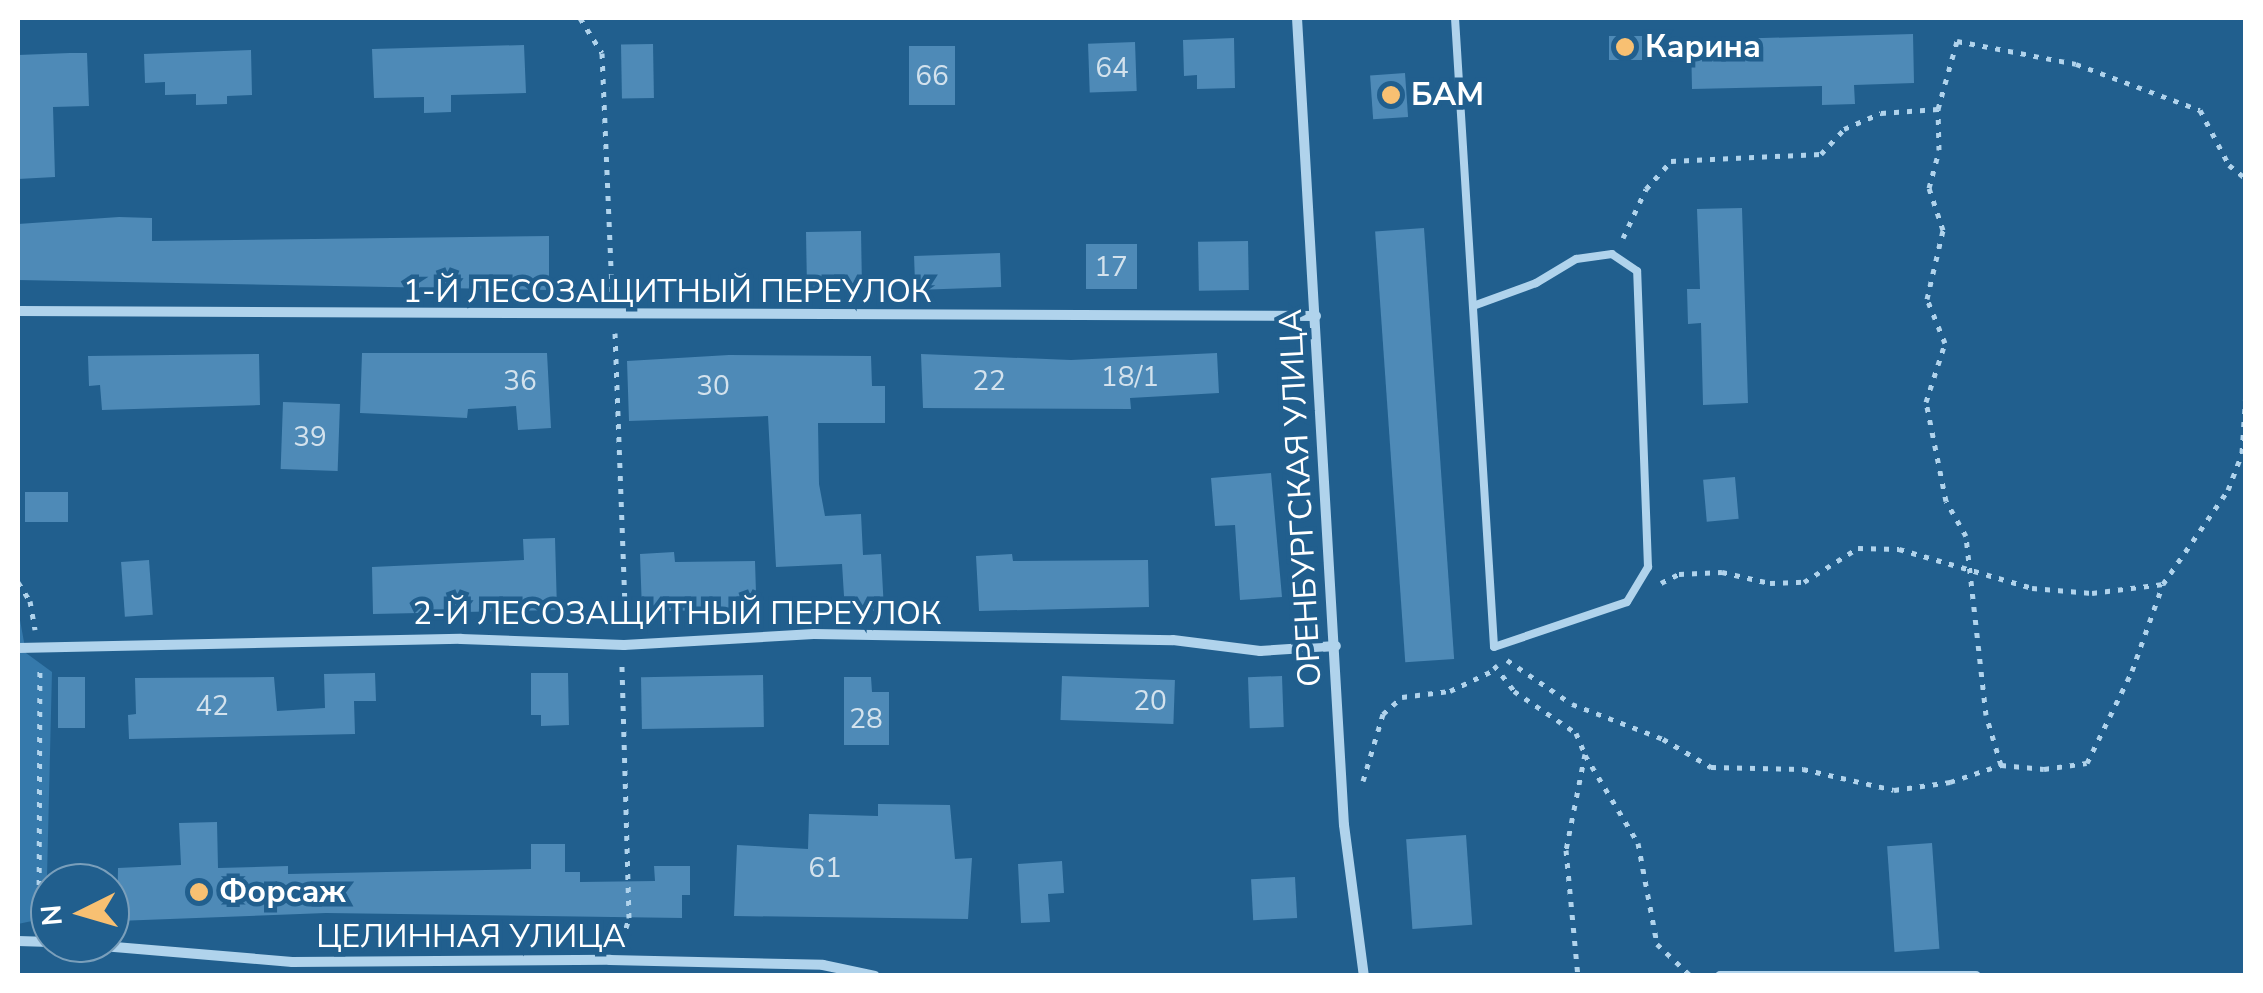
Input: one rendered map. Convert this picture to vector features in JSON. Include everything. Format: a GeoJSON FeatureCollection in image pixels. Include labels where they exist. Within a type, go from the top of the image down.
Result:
{"type":"FeatureCollection","features":[{"type":"Feature","properties":{"kind":"street","name":"ОРЕНБУРГСКАЯ УЛИЦА"},"geometry":{"type":"LineString","coordinates":[[1297,18],[1344,824],[1364,976]]}},
{"type":"Feature","properties":{"kind":"street","name":"1-Й ЛЕСОЗАЩИТНЫЙ ПЕРЕУЛОК"},"geometry":{"type":"LineString","coordinates":[[18,311],[614,318],[1316,316]]}},
{"type":"Feature","properties":{"kind":"street","name":"2-Й ЛЕСОЗАЩИТНЫЙ ПЕРЕУЛОК"},"geometry":{"type":"LineString","coordinates":[[18,648],[441,639],[624,644],[814,634],[1173,640],[1260,651],[1336,646]]}},
{"type":"Feature","properties":{"kind":"street","name":"ЦЕЛИННАЯ УЛИЦА"},"geometry":{"type":"LineString","coordinates":[[130,948],[292,962],[610,960],[726,968],[823,965],[875,976]]}},
{"type":"Feature","properties":{"kind":"street"},"geometry":{"type":"LineString","coordinates":[[1720,976],[1976,976]]}},
{"type":"Feature","properties":{"kind":"lane"},"geometry":{"type":"LineString","coordinates":[[1455,18],[1494,647],[1627,602],[1648,567],[1637,271],[1612,254],[1576,259],[1536,283],[1473,306]]}},
{"type":"Feature","properties":{"kind":"path"},"geometry":{"type":"LineString","coordinates":[[580,18],[602,53],[614,318],[629,918],[610,960]]}},
{"type":"Feature","properties":{"kind":"path"},"geometry":{"type":"LineString","coordinates":[[2001,764],[1986,715],[1966,536],[1946,500],[1926,402],[1946,343],[1928,299],[1942,230],[1929,188],[1938,150],[1938,110],[1958,41],[1988,43],[2094,70],[2200,110],[2229,165],[2246,179]]}},
{"type":"Feature","properties":{"kind":"path"},"geometry":{"type":"LineString","coordinates":[[1612,254],[1646,189],[1671,161],[1820,154],[1844,130],[1881,114],[1938,110]]}},
{"type":"Feature","properties":{"kind":"path"},"geometry":{"type":"LineString","coordinates":[[1494,647],[1530,681],[1711,766],[1802,770],[1894,790],[1950,782],[2001,764],[2044,769],[2087,763],[2132,672],[2163,584],[2228,490],[2242,453],[2246,391]]}},
{"type":"Feature","properties":{"kind":"path"},"geometry":{"type":"LineString","coordinates":[[1627,602],[1678,574],[1804,582],[1858,548],[1899,549],[2032,588],[2092,593],[2163,584]]}},
{"type":"Feature","properties":{"kind":"path"},"geometry":{"type":"LineString","coordinates":[[18,582],[30,601],[38,647],[44,863]]}},
{"type":"Feature","properties":{"kind":"path"},"geometry":{"type":"LineString","coordinates":[[1494,647],[1494,670]]}},
{"type":"Feature","properties":{"kind":"path"},"geometry":{"type":"LineString","coordinates":[[1494,670],[1576,733],[1584,754],[1638,843],[1657,944],[1690,976]]}},
{"type":"Feature","properties":{"kind":"path"},"geometry":{"type":"LineString","coordinates":[[1362,786],[1383,714],[1402,698],[1450,691],[1494,670]]}},
{"type":"Feature","properties":{"kind":"path"},"geometry":{"type":"LineString","coordinates":[[1578,976],[1566,850],[1584,754]]}},
{"type":"Feature","properties":{"kind":"shaded area"},"geometry":{"type":"Polygon","coordinates":[[[18,609],[26,653],[52,672],[47,863],[30,863],[30,921],[18,924],[18,609]]]}},
{"type":"Feature","properties":{"kind":"building"},"geometry":{"type":"Polygon","coordinates":[[[1913,34],[1914,83],[1854,85],[1855,104],[1822,105],[1822,86],[1692,89],[1691,40],[1913,34]]]}},
{"type":"Feature","properties":{"kind":"building"},"geometry":{"type":"Polygon","coordinates":[[[1609,36],[1642,36],[1642,60],[1609,60],[1609,36]]]}},
{"type":"Feature","properties":{"kind":"building"},"geometry":{"type":"Polygon","coordinates":[[[1234,38],[1235,88],[1197,89],[1197,75],[1184,76],[1183,40],[1234,38]]]}},
{"type":"Feature","properties":{"kind":"building"},"geometry":{"type":"Polygon","coordinates":[[[1135,42],[1137,91],[1090,93],[1088,44],[1135,42]]]}},
{"type":"Feature","properties":{"kind":"building"},"geometry":{"type":"Polygon","coordinates":[[[653,44],[654,98],[622,99],[621,45],[653,44]]]}},
{"type":"Feature","properties":{"kind":"building"},"geometry":{"type":"Polygon","coordinates":[[[524,45],[526,93],[451,95],[451,112],[424,113],[424,97],[374,98],[372,49],[524,45]]]}},
{"type":"Feature","properties":{"kind":"building"},"geometry":{"type":"Polygon","coordinates":[[[909,46],[955,46],[955,105],[909,105],[909,46]]]}},
{"type":"Feature","properties":{"kind":"building"},"geometry":{"type":"Polygon","coordinates":[[[251,50],[252,95],[227,96],[227,104],[196,105],[196,94],[165,95],[165,82],[145,83],[144,54],[251,50]]]}},
{"type":"Feature","properties":{"kind":"building"},"geometry":{"type":"Polygon","coordinates":[[[87,53],[89,106],[53,107],[55,177],[18,179],[18,55],[87,53]]]}},
{"type":"Feature","properties":{"kind":"building"},"geometry":{"type":"Polygon","coordinates":[[[1405,73],[1408,117],[1373,119],[1370,75],[1405,73]]]}},
{"type":"Feature","properties":{"kind":"building"},"geometry":{"type":"Polygon","coordinates":[[[1742,208],[1748,403],[1703,405],[1701,323],[1688,324],[1687,289],[1700,289],[1697,209],[1742,208]]]}},
{"type":"Feature","properties":{"kind":"building"},"geometry":{"type":"Polygon","coordinates":[[[152,218],[152,241],[549,236],[549,290],[18,280],[18,224],[152,218]]]}},
{"type":"Feature","properties":{"kind":"building"},"geometry":{"type":"Polygon","coordinates":[[[1424,228],[1454,659],[1405,662],[1375,231],[1424,228]]]}},
{"type":"Feature","properties":{"kind":"building"},"geometry":{"type":"Polygon","coordinates":[[[861,231],[862,287],[807,288],[806,232],[861,231]]]}},
{"type":"Feature","properties":{"kind":"building"},"geometry":{"type":"Polygon","coordinates":[[[1248,241],[1249,290],[1199,291],[1198,242],[1248,241]]]}},
{"type":"Feature","properties":{"kind":"building"},"geometry":{"type":"Polygon","coordinates":[[[1086,244],[1137,244],[1137,289],[1086,289],[1086,244]]]}},
{"type":"Feature","properties":{"kind":"building"},"geometry":{"type":"Polygon","coordinates":[[[1000,253],[1001,287],[915,290],[914,256],[1000,253]]]}},
{"type":"Feature","properties":{"kind":"building"},"geometry":{"type":"Polygon","coordinates":[[[362,353],[547,353],[551,428],[518,430],[516,406],[468,409],[467,418],[360,413],[362,353]]]}},
{"type":"Feature","properties":{"kind":"building"},"geometry":{"type":"Polygon","coordinates":[[[1217,353],[1219,393],[1130,398],[1131,409],[923,408],[921,354],[1071,360],[1217,353]]]}},
{"type":"Feature","properties":{"kind":"building"},"geometry":{"type":"Polygon","coordinates":[[[259,354],[260,405],[102,410],[100,385],[89,386],[88,356],[259,354]]]}},
{"type":"Feature","properties":{"kind":"building"},"geometry":{"type":"Polygon","coordinates":[[[729,355],[871,356],[872,386],[885,386],[885,423],[818,423],[819,484],[825,516],[861,514],[863,555],[881,554],[884,610],[845,612],[842,564],[776,567],[768,416],[629,421],[627,361],[729,355]]]}},
{"type":"Feature","properties":{"kind":"building"},"geometry":{"type":"Polygon","coordinates":[[[283,402],[340,404],[338,471],[281,469],[283,402]]]}},
{"type":"Feature","properties":{"kind":"building"},"geometry":{"type":"Polygon","coordinates":[[[1271,473],[1282,597],[1240,600],[1235,525],[1215,526],[1211,478],[1271,473]]]}},
{"type":"Feature","properties":{"kind":"building"},"geometry":{"type":"Polygon","coordinates":[[[1735,477],[1739,519],[1707,522],[1703,480],[1735,477]]]}},
{"type":"Feature","properties":{"kind":"building"},"geometry":{"type":"Polygon","coordinates":[[[25,492],[68,492],[68,522],[25,522],[25,492]]]}},
{"type":"Feature","properties":{"kind":"building"},"geometry":{"type":"Polygon","coordinates":[[[555,538],[557,610],[373,614],[372,567],[524,560],[523,539],[555,538]]]}},
{"type":"Feature","properties":{"kind":"building"},"geometry":{"type":"Polygon","coordinates":[[[674,552],[675,562],[755,561],[756,593],[743,593],[743,610],[642,611],[640,554],[674,552]]]}},
{"type":"Feature","properties":{"kind":"building"},"geometry":{"type":"Polygon","coordinates":[[[1012,554],[1013,561],[1148,560],[1149,607],[979,611],[976,556],[1012,554]]]}},
{"type":"Feature","properties":{"kind":"building"},"geometry":{"type":"Polygon","coordinates":[[[149,560],[153,615],[125,617],[121,562],[149,560]]]}},
{"type":"Feature","properties":{"kind":"building"},"geometry":{"type":"Polygon","coordinates":[[[375,673],[376,701],[354,701],[355,734],[129,739],[128,715],[136,714],[135,678],[274,677],[277,711],[325,708],[324,674],[375,673]]]}},
{"type":"Feature","properties":{"kind":"building"},"geometry":{"type":"Polygon","coordinates":[[[531,673],[568,673],[569,725],[541,726],[541,715],[531,715],[531,673]]]}},
{"type":"Feature","properties":{"kind":"building"},"geometry":{"type":"Polygon","coordinates":[[[763,675],[764,727],[642,729],[641,677],[763,675]]]}},
{"type":"Feature","properties":{"kind":"building"},"geometry":{"type":"Polygon","coordinates":[[[1062,676],[1175,680],[1173,724],[1060,720],[1062,676]]]}},
{"type":"Feature","properties":{"kind":"building"},"geometry":{"type":"Polygon","coordinates":[[[1282,676],[1284,727],[1250,728],[1248,677],[1282,676]]]}},
{"type":"Feature","properties":{"kind":"building"},"geometry":{"type":"Polygon","coordinates":[[[58,677],[85,677],[85,728],[58,728],[58,677]]]}},
{"type":"Feature","properties":{"kind":"building"},"geometry":{"type":"Polygon","coordinates":[[[844,677],[871,677],[872,692],[889,692],[889,745],[844,745],[844,677]]]}},
{"type":"Feature","properties":{"kind":"building"},"geometry":{"type":"Polygon","coordinates":[[[878,804],[950,805],[955,859],[972,858],[968,919],[734,916],[737,845],[808,849],[809,814],[878,816],[878,804]]]}},
{"type":"Feature","properties":{"kind":"building"},"geometry":{"type":"Polygon","coordinates":[[[217,822],[218,868],[288,866],[288,874],[531,869],[531,844],[565,844],[565,872],[580,872],[580,882],[655,881],[654,866],[690,866],[690,895],[682,895],[682,918],[326,913],[130,921],[130,867],[181,865],[179,823],[217,822]]]}},
{"type":"Feature","properties":{"kind":"building"},"geometry":{"type":"Polygon","coordinates":[[[1466,835],[1472,925],[1412,929],[1406,839],[1466,835]]]}},
{"type":"Feature","properties":{"kind":"building"},"geometry":{"type":"Polygon","coordinates":[[[1932,843],[1939,949],[1895,952],[1887,846],[1932,843]]]}},
{"type":"Feature","properties":{"kind":"building"},"geometry":{"type":"Polygon","coordinates":[[[1062,861],[1064,893],[1048,894],[1050,922],[1021,923],[1018,864],[1062,861]]]}},
{"type":"Feature","properties":{"kind":"building"},"geometry":{"type":"Polygon","coordinates":[[[1295,877],[1297,918],[1253,920],[1251,879],[1295,877]]]}},
{"type":"Feature","properties":{"kind":"place","name":"Карина"},"geometry":{"type":"Point","coordinates":[1625,47]}},
{"type":"Feature","properties":{"kind":"place","name":"БАМ"},"geometry":{"type":"Point","coordinates":[1391,95]}},
{"type":"Feature","properties":{"kind":"place","name":"Форсаж"},"geometry":{"type":"Point","coordinates":[199,892]}}]}
